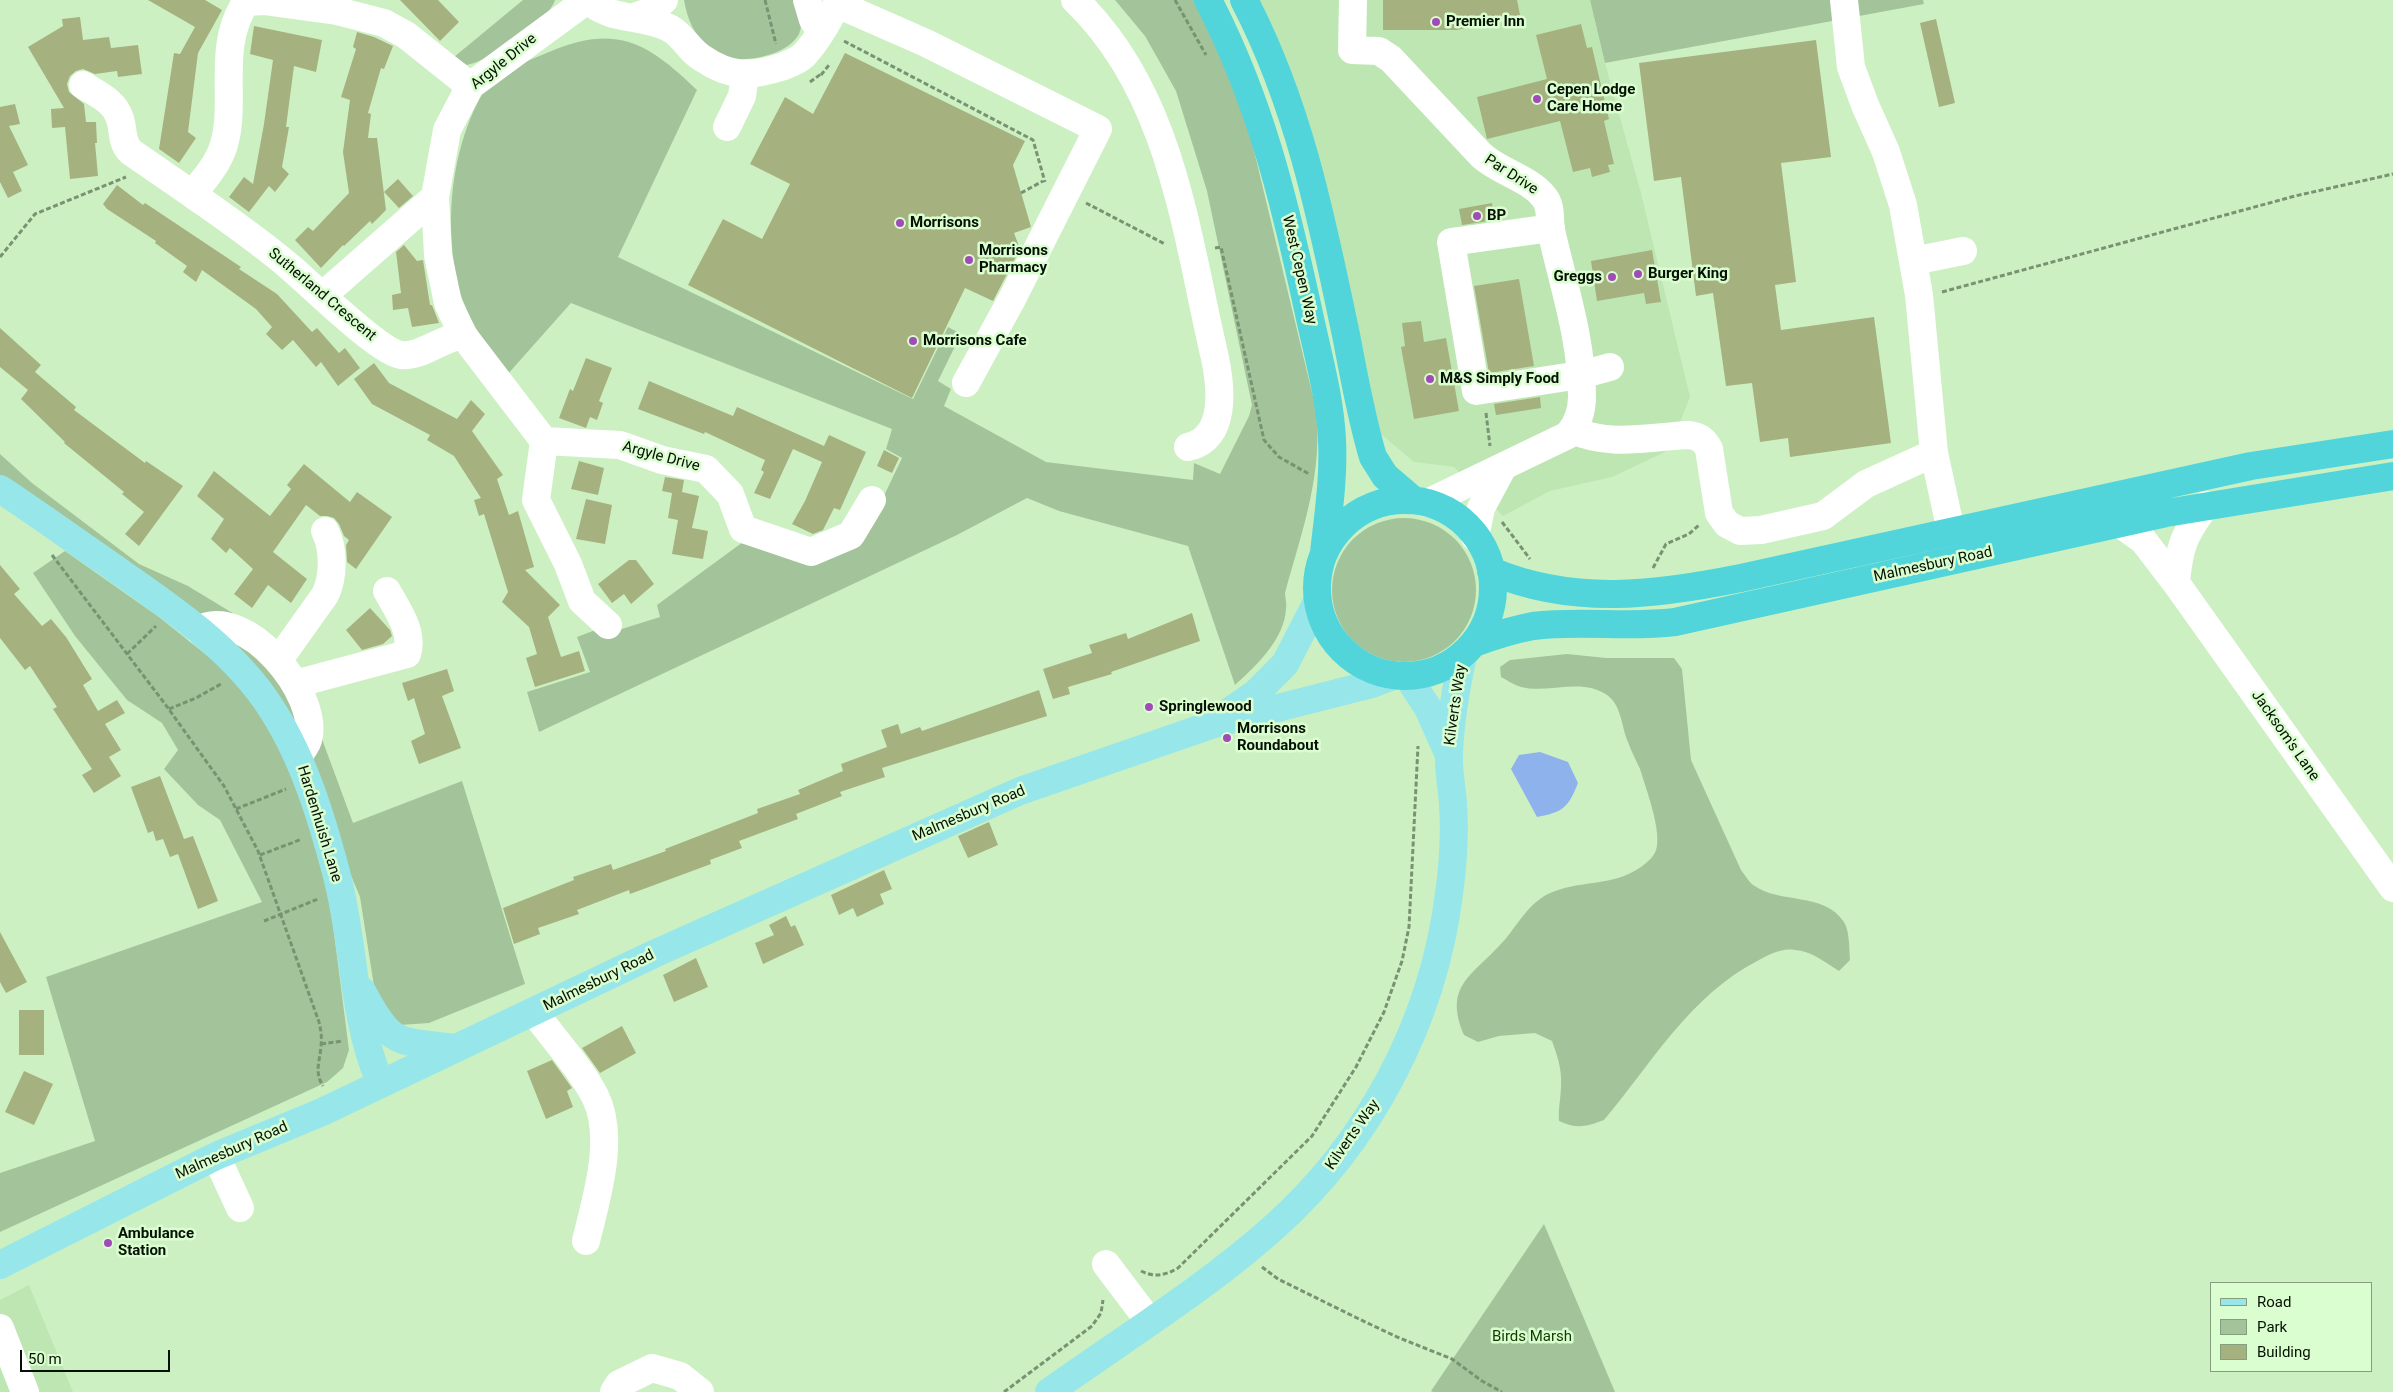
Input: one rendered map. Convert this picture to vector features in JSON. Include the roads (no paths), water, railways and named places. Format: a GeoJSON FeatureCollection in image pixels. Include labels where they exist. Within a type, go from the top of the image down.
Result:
{"type":"FeatureCollection","features":[{"type":"Feature","properties":{"kind":"highway","name":"West Cepen Way"},"geometry":{"type":"LineString","coordinates":[[1208,0],[1242,71],[1266,139],[1287,215],[1318,353],[1332,439],[1331,486],[1324,553]]}},
{"type":"Feature","properties":{"kind":"highway","name":"West Cepen Way"},"geometry":{"type":"LineString","coordinates":[[1244,0],[1261,32],[1283,85],[1299,135],[1326,240],[1373,457],[1385,476],[1420,501]]}},
{"type":"Feature","properties":{"kind":"highway","name":"Malmesbury Road"},"geometry":{"type":"LineString","coordinates":[[1492,571],[1514,581],[1558,590],[1604,594],[1662,592],[2251,466],[2393,444]]}},
{"type":"Feature","properties":{"kind":"highway","name":"Malmesbury Road"},"geometry":{"type":"LineString","coordinates":[[1468,649],[1501,633],[1534,626],[1629,625],[1675,622],[2206,505],[2393,476]]}},
{"type":"Feature","properties":{"kind":"highway"},"geometry":{"type":"LineString","coordinates":[[1420,501],[1453,515],[1475,537],[1492,571],[1490,611],[1487,622],[1468,649],[1441,669],[1402,676],[1374,670],[1343,651],[1326,629],[1317,602],[1316,581],[1324,553],[1341,528],[1364,510],[1388,502],[1420,501]]}},
{"type":"Feature","properties":{"kind":"main road","name":"Hardenhuish Lane"},"geometry":{"type":"LineString","coordinates":[[0,489],[166,605],[198,630],[238,668],[264,698],[303,768],[324,831],[340,891],[364,1039],[380,1082]]}},
{"type":"Feature","properties":{"kind":"main road","name":"Malmesbury Road"},"geometry":{"type":"LineString","coordinates":[[1211,725],[1270,681],[1291,654],[1317,602]]}},
{"type":"Feature","properties":{"kind":"main road","name":"Kilverts Way"},"geometry":{"type":"LineString","coordinates":[[1049,1392],[1256,1242],[1294,1208],[1339,1159],[1385,1087],[1415,1024],[1428,986],[1444,922],[1450,886],[1453,839],[1449,755],[1454,704],[1468,649]]}},
{"type":"Feature","properties":{"kind":"main road","name":"Kilverts Way"},"geometry":{"type":"LineString","coordinates":[[1402,676],[1428,708],[1449,755]]}},
{"type":"Feature","properties":{"kind":"main road","name":"Malmesbury Road"},"geometry":{"type":"LineString","coordinates":[[0,1265],[216,1156],[335,1106],[380,1082],[692,937],[1012,794],[1211,725],[1402,676]]}},
{"type":"Feature","properties":{"kind":"main road"},"geometry":{"type":"LineString","coordinates":[[353,975],[377,1019],[390,1035],[407,1042],[455,1048]]}},
{"type":"Feature","properties":{"kind":"street"},"geometry":{"type":"LineString","coordinates":[[587,0],[600,11],[617,16],[634,16],[649,12],[664,0]]}},
{"type":"Feature","properties":{"kind":"street","name":"Argyle Drive"},"geometry":{"type":"LineString","coordinates":[[587,0],[470,86],[448,130],[435,197],[438,255],[448,303],[463,335],[544,441],[620,445],[662,460],[706,468],[730,494],[743,529],[811,552],[851,535],[872,500]]}},
{"type":"Feature","properties":{"kind":"street"},"geometry":{"type":"LineString","coordinates":[[671,0],[670,16],[673,30]]}},
{"type":"Feature","properties":{"kind":"street"},"geometry":{"type":"LineString","coordinates":[[807,0],[813,20],[830,39]]}},
{"type":"Feature","properties":{"kind":"street"},"geometry":{"type":"LineString","coordinates":[[1075,0],[1114,44],[1130,67],[1142,91],[1164,146],[1176,187],[1217,367],[1219,397],[1218,413],[1209,434],[1202,442],[1188,447]]}},
{"type":"Feature","properties":{"kind":"street","name":"Par Drive"},"geometry":{"type":"LineString","coordinates":[[1353,0],[1352,50],[1378,52],[1391,58],[1492,166],[1534,188],[1545,198],[1550,212],[1551,228],[1569,301],[1580,375],[1581,408],[1573,430]]}},
{"type":"Feature","properties":{"kind":"street"},"geometry":{"type":"LineString","coordinates":[[1844,0],[1851,67],[1889,161],[1903,205],[1919,295],[1934,453],[1951,531]]}},
{"type":"Feature","properties":{"kind":"street"},"geometry":{"type":"LineString","coordinates":[[192,194],[209,174],[221,153],[227,121],[227,85],[231,41],[237,17],[245,1],[338,6],[396,28],[470,86]]}},
{"type":"Feature","properties":{"kind":"street"},"geometry":{"type":"LineString","coordinates":[[634,16],[673,30],[701,58],[723,70],[745,76],[766,72],[796,61],[830,39],[838,2],[926,43],[1098,129],[1055,187],[966,383]]}},
{"type":"Feature","properties":{"kind":"street"},"geometry":{"type":"LineString","coordinates":[[726,127],[742,96],[745,76]]}},
{"type":"Feature","properties":{"kind":"street","name":"Sutherland Crescent"},"geometry":{"type":"LineString","coordinates":[[83,85],[109,101],[120,118],[126,147],[260,242],[387,349],[399,354],[413,353],[449,337],[463,335]]}},
{"type":"Feature","properties":{"kind":"street"},"geometry":{"type":"LineString","coordinates":[[322,296],[435,197]]}},
{"type":"Feature","properties":{"kind":"street"},"geometry":{"type":"LineString","coordinates":[[1551,228],[1451,242],[1476,391],[1580,375],[1610,367]]}},
{"type":"Feature","properties":{"kind":"street"},"geometry":{"type":"LineString","coordinates":[[1913,261],[1962,251]]}},
{"type":"Feature","properties":{"kind":"street"},"geometry":{"type":"LineString","coordinates":[[1420,501],[1496,456],[1527,453],[1556,443],[1573,430],[1585,436],[1612,441],[1688,435],[1696,436],[1705,442],[1709,448],[1719,513],[1727,524],[1740,530],[1761,530],[1823,516],[1866,484],[1883,478],[1934,453]]}},
{"type":"Feature","properties":{"kind":"street"},"geometry":{"type":"LineString","coordinates":[[544,441],[536,500],[568,564],[582,601],[608,625]]}},
{"type":"Feature","properties":{"kind":"street"},"geometry":{"type":"LineString","coordinates":[[1475,537],[1496,456]]}},
{"type":"Feature","properties":{"kind":"street"},"geometry":{"type":"LineString","coordinates":[[2176,583],[2183,540],[2187,531],[2206,505]]}},
{"type":"Feature","properties":{"kind":"street","name":"Jacksom's Lane"},"geometry":{"type":"LineString","coordinates":[[2119,523],[2143,540],[2176,583],[2393,888]]}},
{"type":"Feature","properties":{"kind":"street"},"geometry":{"type":"LineString","coordinates":[[278,661],[330,584],[331,545],[325,531]]}},
{"type":"Feature","properties":{"kind":"street"},"geometry":{"type":"LineString","coordinates":[[295,684],[407,654],[404,621],[387,592]]}},
{"type":"Feature","properties":{"kind":"street"},"geometry":{"type":"LineString","coordinates":[[198,630],[215,624],[230,626],[278,661],[295,684],[306,708],[309,731],[303,768]]}},
{"type":"Feature","properties":{"kind":"street"},"geometry":{"type":"LineString","coordinates":[[534,1012],[589,1087],[598,1106],[602,1124],[604,1167],[586,1241]]}},
{"type":"Feature","properties":{"kind":"street"},"geometry":{"type":"LineString","coordinates":[[216,1156],[240,1208]]}},
{"type":"Feature","properties":{"kind":"street"},"geometry":{"type":"LineString","coordinates":[[1108,1267],[1148,1321]]}},
{"type":"Feature","properties":{"kind":"street"},"geometry":{"type":"LineString","coordinates":[[0,1328],[26,1392]]}},
{"type":"Feature","properties":{"kind":"street"},"geometry":{"type":"LineString","coordinates":[[614,1392],[619,1384],[652,1368],[680,1376],[700,1392]]}},
{"type":"Feature","properties":{"kind":"water"},"geometry":{"type":"Polygon","coordinates":[[[1540,752],[1568,762],[1578,783],[1564,808],[1537,817],[1511,769],[1519,755],[1540,752]]]}},
{"type":"Feature","properties":{"kind":"place","name":"Premier Inn"},"geometry":{"type":"Point","coordinates":[1436,22]}},
{"type":"Feature","properties":{"kind":"place","name":"Cepen Lodge Care Home"},"geometry":{"type":"Point","coordinates":[1537,99]}},
{"type":"Feature","properties":{"kind":"place","name":"BP"},"geometry":{"type":"Point","coordinates":[1477,216]}},
{"type":"Feature","properties":{"kind":"place","name":"Morrisons"},"geometry":{"type":"Point","coordinates":[900,223]}},
{"type":"Feature","properties":{"kind":"place","name":"Morrisons Pharmacy"},"geometry":{"type":"Point","coordinates":[969,260]}},
{"type":"Feature","properties":{"kind":"place","name":"Burger King"},"geometry":{"type":"Point","coordinates":[1638,274]}},
{"type":"Feature","properties":{"kind":"place","name":"Greggs"},"geometry":{"type":"Point","coordinates":[1612,277]}},
{"type":"Feature","properties":{"kind":"place","name":"Morrisons Cafe"},"geometry":{"type":"Point","coordinates":[913,341]}},
{"type":"Feature","properties":{"kind":"place","name":"M&S Simply Food"},"geometry":{"type":"Point","coordinates":[1430,379]}},
{"type":"Feature","properties":{"kind":"place","name":"Springlewood"},"geometry":{"type":"Point","coordinates":[1149,707]}},
{"type":"Feature","properties":{"kind":"place","name":"Morrisons Roundabout"},"geometry":{"type":"Point","coordinates":[1227,738]}},
{"type":"Feature","properties":{"kind":"place","name":"Ambulance Station"},"geometry":{"type":"Point","coordinates":[108,1243]}},
{"type":"Feature","properties":{"kind":"park label","name":"Birds Marsh"},"geometry":{"type":"Point","coordinates":[1532,1337]}}]}
